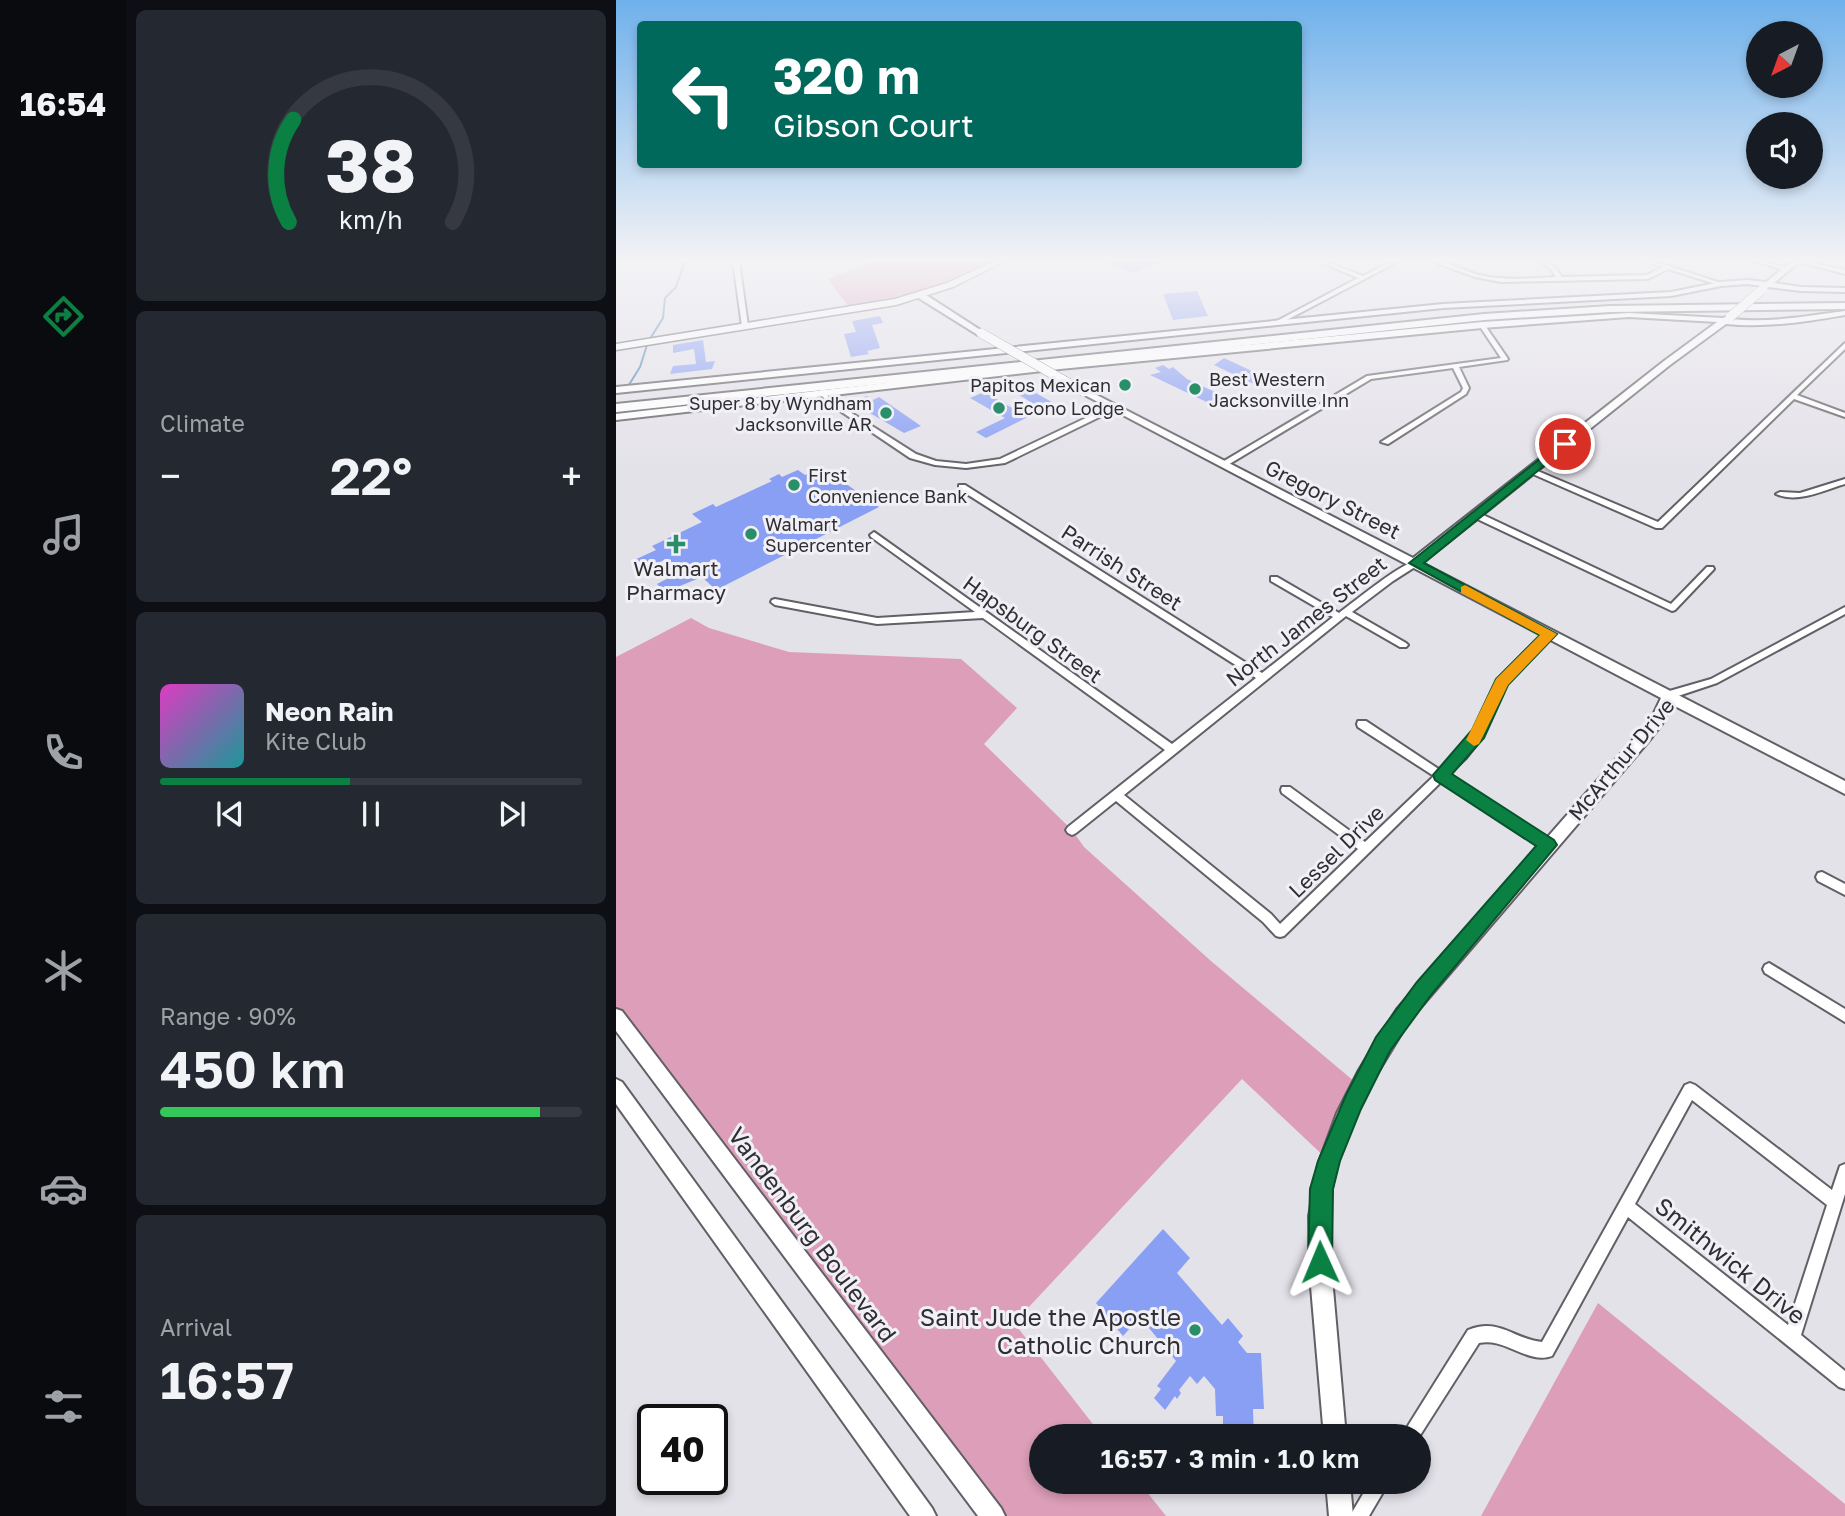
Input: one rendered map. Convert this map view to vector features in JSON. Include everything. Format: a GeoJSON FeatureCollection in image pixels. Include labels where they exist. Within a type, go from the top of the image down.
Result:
{"type":"FeatureCollection","features":[{"type":"Feature","properties":{"kind":"highway"},"geometry":{"type":"LineString","coordinates":[[616,406],[1315,332]]}},
{"type":"Feature","properties":{"kind":"highway"},"geometry":{"type":"LineString","coordinates":[[694,407],[828,389],[1350,332]]}},
{"type":"Feature","properties":{"kind":"highway"},"geometry":{"type":"LineString","coordinates":[[616,406],[828,389]]}},
{"type":"Feature","properties":{"kind":"main road"},"geometry":{"type":"LineString","coordinates":[[616,348],[709,332]]}},
{"type":"Feature","properties":{"kind":"main road","name":"Gregory Street"},"geometry":{"type":"LineString","coordinates":[[979,332],[1114,408],[1845,788]]}},
{"type":"Feature","properties":{"kind":"main road"},"geometry":{"type":"LineString","coordinates":[[616,390],[1184,332]]}},
{"type":"Feature","properties":{"kind":"main road"},"geometry":{"type":"LineString","coordinates":[[828,389],[1413,332]]}},
{"type":"Feature","properties":{"kind":"main road"},"geometry":{"type":"LineString","coordinates":[[1704,332],[1707,335],[1721,332]]}},
{"type":"Feature","properties":{"kind":"main road","name":"North James Street"},"geometry":{"type":"LineString","coordinates":[[1415,563],[1667,363],[1711,332]]}},
{"type":"Feature","properties":{"kind":"main road"},"geometry":{"type":"LineString","coordinates":[[616,417],[694,407]]}},
{"type":"Feature","properties":{"kind":"main road","name":"McArthur Drive"},"geometry":{"type":"LineString","coordinates":[[1334,1424],[1320,1262],[1322,1189],[1329,1161],[1361,1087],[1383,1044],[1403,1015],[1650,729],[1669,695]]}},
{"type":"Feature","properties":{"kind":"main road","name":"Vandenburg Boulevard"},"geometry":{"type":"LineString","coordinates":[[616,1017],[993,1516]]}},
{"type":"Feature","properties":{"kind":"main road"},"geometry":{"type":"LineString","coordinates":[[616,1088],[924,1516]]}},
{"type":"Feature","properties":{"kind":"main road"},"geometry":{"type":"LineString","coordinates":[[1339,1494],[1341,1516]]}},
{"type":"Feature","properties":{"kind":"street"},"geometry":{"type":"LineString","coordinates":[[1223,464],[1363,379],[1383,373],[1505,359],[1487,332]]}},
{"type":"Feature","properties":{"kind":"street"},"geometry":{"type":"LineString","coordinates":[[1530,471],[1658,526],[1845,345]]}},
{"type":"Feature","properties":{"kind":"street"},"geometry":{"type":"LineString","coordinates":[[1385,442],[1464,393],[1466,388],[1455,365]]}},
{"type":"Feature","properties":{"kind":"street"},"geometry":{"type":"LineString","coordinates":[[828,389],[829,401],[913,456],[935,463],[967,467],[1002,461],[1114,408]]}},
{"type":"Feature","properties":{"kind":"street"},"geometry":{"type":"LineString","coordinates":[[1793,396],[1845,415]]}},
{"type":"Feature","properties":{"kind":"street"},"geometry":{"type":"LineString","coordinates":[[1780,494],[1801,495],[1845,481]]}},
{"type":"Feature","properties":{"kind":"street","name":"Parrish Street"},"geometry":{"type":"LineString","coordinates":[[962,487],[1263,678]]}},
{"type":"Feature","properties":{"kind":"street"},"geometry":{"type":"LineString","coordinates":[[1476,515],[1672,608],[1710,569]]}},
{"type":"Feature","properties":{"kind":"street","name":"Hapsburg Street"},"geometry":{"type":"LineString","coordinates":[[874,535],[1172,750]]}},
{"type":"Feature","properties":{"kind":"street","name":"North James Street"},"geometry":{"type":"LineString","coordinates":[[1072,830],[1343,614],[1415,563]]}},
{"type":"Feature","properties":{"kind":"street"},"geometry":{"type":"LineString","coordinates":[[1273,579],[1403,645]]}},
{"type":"Feature","properties":{"kind":"street"},"geometry":{"type":"LineString","coordinates":[[775,602],[877,621],[984,615]]}},
{"type":"Feature","properties":{"kind":"street"},"geometry":{"type":"LineString","coordinates":[[1840,612],[1845,621]]}},
{"type":"Feature","properties":{"kind":"street","name":"McArthur Drive"},"geometry":{"type":"LineString","coordinates":[[1669,695],[1714,681],[1840,612]]}},
{"type":"Feature","properties":{"kind":"street","name":"Lessel Drive"},"geometry":{"type":"LineString","coordinates":[[1117,795],[1267,918],[1280,932],[1462,755],[1479,733],[1502,682],[1550,634]]}},
{"type":"Feature","properties":{"kind":"street"},"geometry":{"type":"LineString","coordinates":[[1362,724],[1548,845]]}},
{"type":"Feature","properties":{"kind":"street"},"geometry":{"type":"LineString","coordinates":[[1286,790],[1365,848]]}},
{"type":"Feature","properties":{"kind":"street"},"geometry":{"type":"LineString","coordinates":[[1822,877],[1845,890]]}},
{"type":"Feature","properties":{"kind":"street"},"geometry":{"type":"LineString","coordinates":[[1769,969],[1845,1016]]}},
{"type":"Feature","properties":{"kind":"street","name":"Smithwick Drive"},"geometry":{"type":"LineString","coordinates":[[1835,1202],[1689,1090],[1625,1205],[1845,1381]]}},
{"type":"Feature","properties":{"kind":"street"},"geometry":{"type":"LineString","coordinates":[[1792,1338],[1845,1171]]}},
{"type":"Feature","properties":{"kind":"street"},"geometry":{"type":"LineString","coordinates":[[1417,1424],[1474,1336],[1487,1331],[1501,1333],[1536,1350],[1546,1350],[1625,1205]]}},
{"type":"Feature","properties":{"kind":"street"},"geometry":{"type":"LineString","coordinates":[[1359,1516],[1373,1494]]}},
{"type":"Feature","properties":{"kind":"shaded area"},"geometry":{"type":"Polygon","coordinates":[[[691,618],[709,628],[789,652],[961,659],[1017,708],[984,744],[1072,830],[1084,847],[1211,961],[1361,1087],[1329,1161],[1242,1079],[1014,1323],[1093,1424],[1029,1424],[1029,1494],[1149,1494],[1166,1516],[993,1516],[616,1017],[616,657],[691,618]]]}},
{"type":"Feature","properties":{"kind":"shaded area"},"geometry":{"type":"Polygon","coordinates":[[[1598,1303],[1845,1504],[1845,1516],[1481,1516],[1598,1303]]]}},
{"type":"Feature","properties":{"kind":"building"},"geometry":{"type":"Polygon","coordinates":[[[874,332],[880,348],[867,351],[869,354],[851,357],[844,334],[874,332]]]}},
{"type":"Feature","properties":{"kind":"building"},"geometry":{"type":"Polygon","coordinates":[[[703,340],[706,362],[715,361],[712,369],[670,374],[673,366],[696,364],[694,349],[673,353],[673,345],[703,340]]]}},
{"type":"Feature","properties":{"kind":"building"},"geometry":{"type":"Polygon","coordinates":[[[1224,358],[1271,380],[1258,386],[1214,365],[1224,358]]]}},
{"type":"Feature","properties":{"kind":"building","name":"Best Western Jacksonville Inn"},"geometry":{"type":"Polygon","coordinates":[[[1163,365],[1169,369],[1173,367],[1187,379],[1228,398],[1215,406],[1150,375],[1161,372],[1155,368],[1163,365]]]}},
{"type":"Feature","properties":{"kind":"building"},"geometry":{"type":"Polygon","coordinates":[[[1027,388],[1057,405],[1042,409],[1016,393],[1027,388]]]}},
{"type":"Feature","properties":{"kind":"building","name":"Econo Lodge"},"geometry":{"type":"Polygon","coordinates":[[[984,392],[1028,417],[986,438],[976,432],[1005,418],[970,398],[984,392]]]}},
{"type":"Feature","properties":{"kind":"building","name":"Super 8 by Wyndham Jacksonville AR"},"geometry":{"type":"Polygon","coordinates":[[[867,396],[873,400],[879,397],[921,426],[904,433],[858,406],[864,404],[859,400],[867,396]]]}},
{"type":"Feature","properties":{"kind":"building","name":"Walmart Supercenter"},"geometry":{"type":"Polygon","coordinates":[[[822,467],[879,507],[716,590],[702,577],[665,592],[657,584],[680,572],[666,559],[642,571],[632,561],[656,550],[652,546],[702,522],[692,514],[713,504],[716,507],[772,481],[769,479],[779,474],[782,477],[798,470],[805,475],[822,467]]]}},
{"type":"Feature","properties":{"kind":"building","name":"Saint Jude the Apostle Catholic Church"},"geometry":{"type":"Polygon","coordinates":[[[1163,1229],[1190,1258],[1177,1273],[1222,1325],[1228,1318],[1243,1336],[1238,1342],[1247,1353],[1261,1353],[1264,1409],[1253,1409],[1254,1424],[1223,1424],[1223,1416],[1216,1416],[1215,1389],[1204,1376],[1197,1384],[1190,1376],[1179,1390],[1181,1393],[1177,1399],[1175,1396],[1165,1410],[1154,1398],[1161,1389],[1157,1386],[1176,1361],[1140,1317],[1123,1336],[1096,1303],[1163,1229]]]}},
{"type":"Feature","properties":{"kind":"waterway"},"geometry":{"type":"LineString","coordinates":[[627,388],[640,367],[654,332]]}},
{"type":"Feature","properties":{"kind":"slow traffic"},"geometry":{"type":"LineString","coordinates":[[1465,590],[1550,634],[1502,682],[1474,740]]}},
{"type":"Feature","properties":{"kind":"place","name":"Papitos Mexican"},"geometry":{"type":"Point","coordinates":[1125,385]}},
{"type":"Feature","properties":{"kind":"place","name":"Best Western Jacksonville Inn"},"geometry":{"type":"Point","coordinates":[1195,389]}},
{"type":"Feature","properties":{"kind":"place","name":"Econo Lodge"},"geometry":{"type":"Point","coordinates":[999,408]}},
{"type":"Feature","properties":{"kind":"place","name":"Super 8 by Wyndham Jacksonville AR"},"geometry":{"type":"Point","coordinates":[886,413]}},
{"type":"Feature","properties":{"kind":"place","name":"First Convenience Bank"},"geometry":{"type":"Point","coordinates":[794,485]}},
{"type":"Feature","properties":{"kind":"place","name":"Walmart Supercenter"},"geometry":{"type":"Point","coordinates":[751,534]}},
{"type":"Feature","properties":{"kind":"place","name":"Walmart Pharmacy"},"geometry":{"type":"Point","coordinates":[676,544]}},
{"type":"Feature","properties":{"kind":"place","name":"Saint Jude the Apostle Catholic Church"},"geometry":{"type":"Point","coordinates":[1195,1330]}},
{"type":"Feature","properties":{"kind":"route"},"geometry":{"type":"LineString","coordinates":[[1320,1262],[1319,1219],[1322,1189],[1329,1161],[1338,1136],[1383,1044],[1424,989],[1548,845],[1441,775],[1462,755],[1479,733],[1502,682],[1550,634],[1415,563],[1565,444]]}}]}
